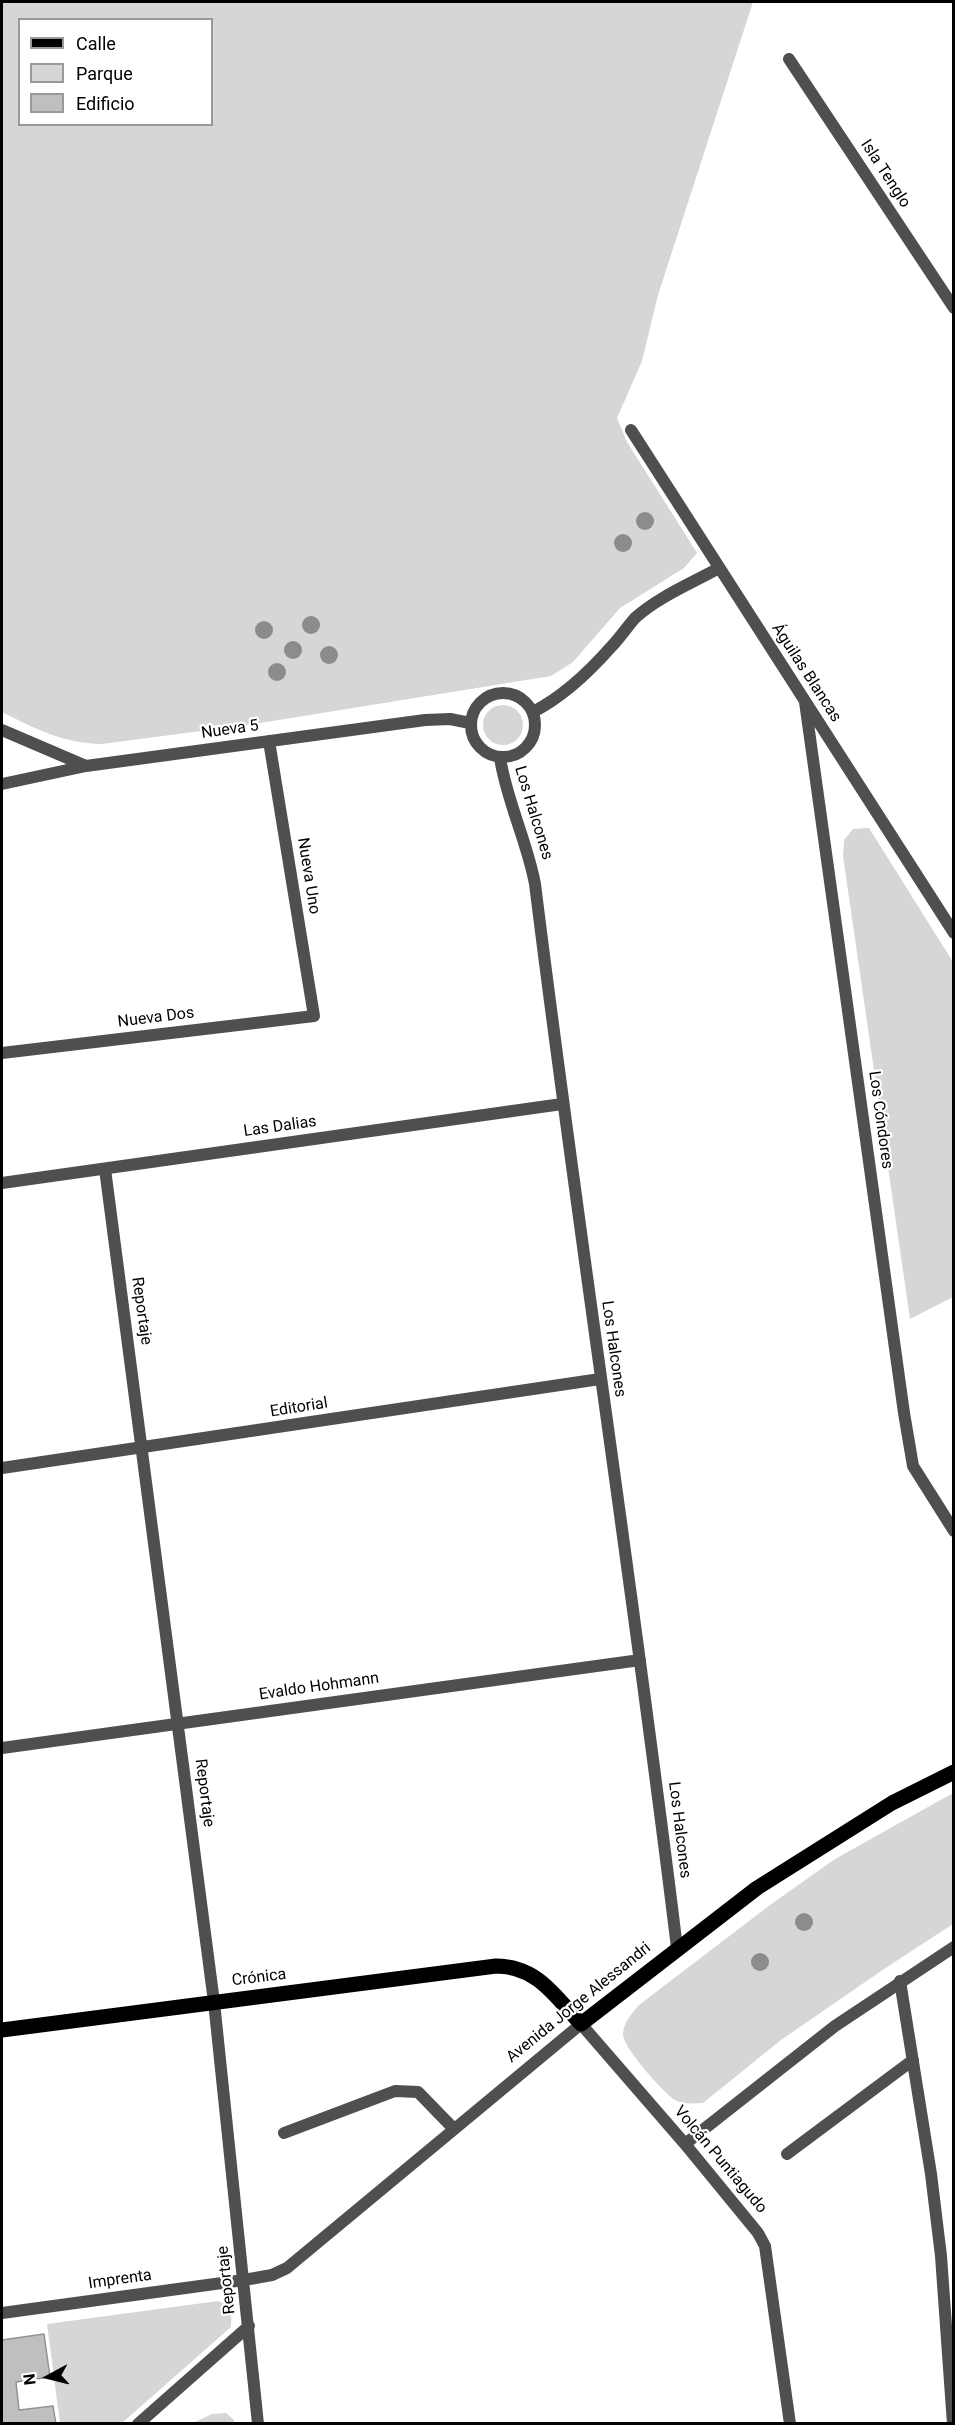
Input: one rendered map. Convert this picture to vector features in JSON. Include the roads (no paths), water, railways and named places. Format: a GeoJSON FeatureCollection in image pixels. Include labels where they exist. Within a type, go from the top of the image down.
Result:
{"type":"FeatureCollection","features":[{"type":"Feature","properties":{"kind":"main road","name":"Avenida Jorge Alessandri"},"geometry":{"type":"LineString","coordinates":[[581,2024],[758,1888],[892,1803],[954,1772]]}},
{"type":"Feature","properties":{"kind":"main road","name":"Crónica"},"geometry":{"type":"LineString","coordinates":[[2,2030],[496,1966],[522,1969]]}},
{"type":"Feature","properties":{"kind":"main road","name":"Volcán Puntiagudo"},"geometry":{"type":"LineString","coordinates":[[522,1969],[541,1981],[581,2024]]}},
{"type":"Feature","properties":{"kind":"street","name":"Isla Tenglo"},"geometry":{"type":"LineString","coordinates":[[789,58],[949,289],[954,308]]}},
{"type":"Feature","properties":{"kind":"street","name":"Águilas Blancas"},"geometry":{"type":"LineString","coordinates":[[631,430],[954,933]]}},
{"type":"Feature","properties":{"kind":"street"},"geometry":{"type":"LineString","coordinates":[[533,712],[548,705],[572,685],[610,649],[635,618],[719,568]]}},
{"type":"Feature","properties":{"kind":"street"},"geometry":{"type":"LineString","coordinates":[[497,693],[508,693],[518,697],[533,712],[534,734],[529,745],[521,752],[500,758],[481,750],[475,742],[470,723],[479,703],[497,693]]}},
{"type":"Feature","properties":{"kind":"street","name":"Los Cóndores"},"geometry":{"type":"LineString","coordinates":[[805,702],[913,1466],[954,1531]]}},
{"type":"Feature","properties":{"kind":"street","name":"Nueva 5"},"geometry":{"type":"LineString","coordinates":[[2,784],[86,766],[425,720],[450,719],[470,723]]}},
{"type":"Feature","properties":{"kind":"street"},"geometry":{"type":"LineString","coordinates":[[2,730],[86,766]]}},
{"type":"Feature","properties":{"kind":"street","name":"Nueva Uno"},"geometry":{"type":"LineString","coordinates":[[269,741],[314,1016]]}},
{"type":"Feature","properties":{"kind":"street","name":"Los Halcones"},"geometry":{"type":"LineString","coordinates":[[500,758],[510,801],[530,854],[677,1948]]}},
{"type":"Feature","properties":{"kind":"street","name":"Nueva Dos"},"geometry":{"type":"LineString","coordinates":[[2,1053],[314,1016]]}},
{"type":"Feature","properties":{"kind":"street","name":"Las Dalias"},"geometry":{"type":"LineString","coordinates":[[2,1184],[562,1104]]}},
{"type":"Feature","properties":{"kind":"street","name":"Reportaje"},"geometry":{"type":"LineString","coordinates":[[105,1169],[214,2002],[258,2424]]}},
{"type":"Feature","properties":{"kind":"street","name":"Editorial"},"geometry":{"type":"LineString","coordinates":[[2,1468],[600,1379]]}},
{"type":"Feature","properties":{"kind":"street","name":"Evaldo Hohmann"},"geometry":{"type":"LineString","coordinates":[[2,1748],[640,1660]]}},
{"type":"Feature","properties":{"kind":"street"},"geometry":{"type":"LineString","coordinates":[[685,2144],[835,2025],[954,1947]]}},
{"type":"Feature","properties":{"kind":"street"},"geometry":{"type":"LineString","coordinates":[[900,1981],[942,2256],[953,2424]]}},
{"type":"Feature","properties":{"kind":"street","name":"Avenida Jorge Alessandri"},"geometry":{"type":"LineString","coordinates":[[244,2280],[272,2275],[287,2268],[581,2024]]}},
{"type":"Feature","properties":{"kind":"street","name":"Volcán Puntiagudo"},"geometry":{"type":"LineString","coordinates":[[581,2024],[685,2144],[758,2233],[765,2246],[790,2424]]}},
{"type":"Feature","properties":{"kind":"street"},"geometry":{"type":"LineString","coordinates":[[787,2154],[913,2060]]}},
{"type":"Feature","properties":{"kind":"street"},"geometry":{"type":"LineString","coordinates":[[284,2133],[395,2091],[418,2092],[454,2129]]}},
{"type":"Feature","properties":{"kind":"street","name":"Imprenta"},"geometry":{"type":"LineString","coordinates":[[2,2313],[244,2280]]}},
{"type":"Feature","properties":{"kind":"street"},"geometry":{"type":"LineString","coordinates":[[138,2424],[249,2326]]}}]}
